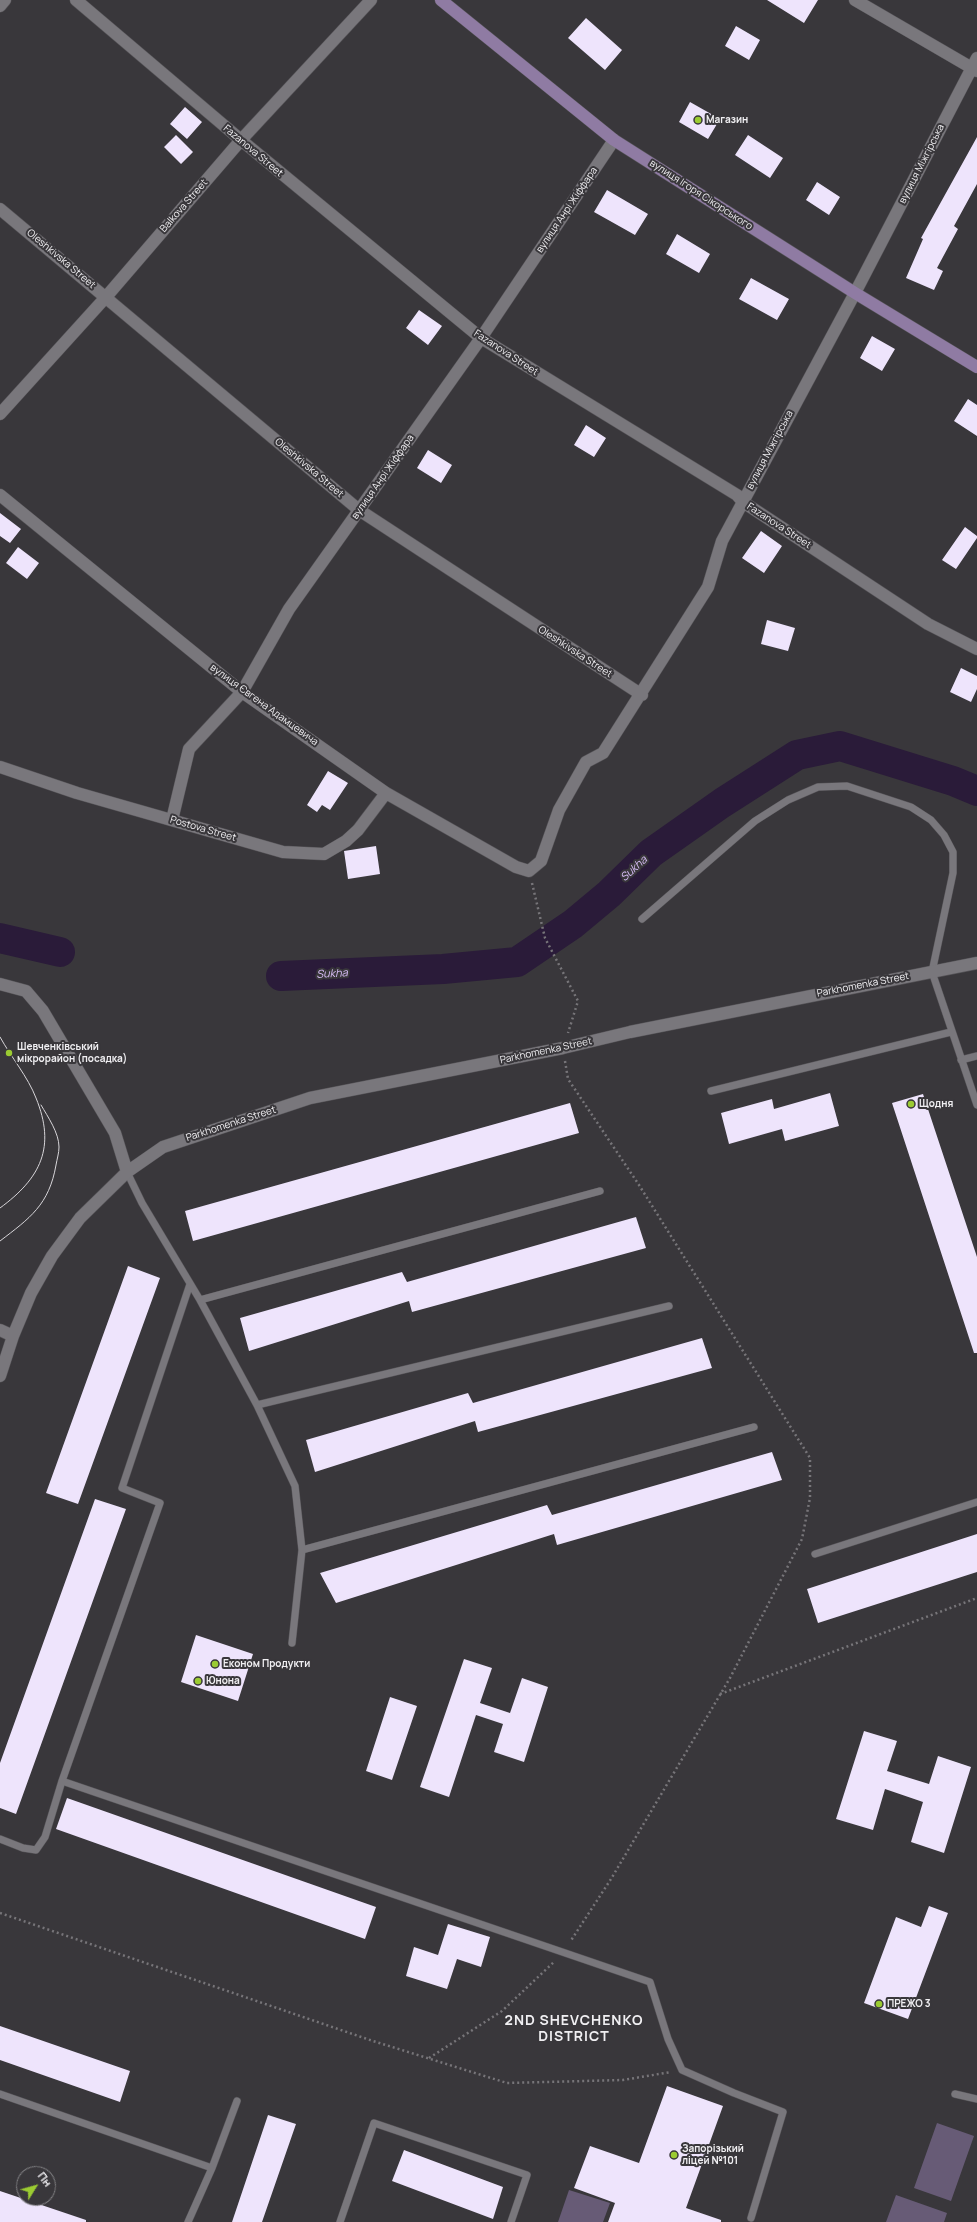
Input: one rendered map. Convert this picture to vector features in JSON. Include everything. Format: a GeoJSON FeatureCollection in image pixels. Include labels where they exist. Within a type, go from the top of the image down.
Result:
{"type":"FeatureCollection","features":[{"type":"Feature","properties":{"kind":"main road","name":"вулиця Ігоря Сікорського"},"geometry":{"type":"LineString","coordinates":[[441,0],[614,140],[855,293],[977,367]]}},
{"type":"Feature","properties":{"kind":"street"},"geometry":{"type":"LineString","coordinates":[[0,6],[5,0]]}},
{"type":"Feature","properties":{"kind":"street","name":"Fazanova Street"},"geometry":{"type":"LineString","coordinates":[[76,0],[240,140],[481,338],[737,495],[743,502],[928,624],[977,649]]}},
{"type":"Feature","properties":{"kind":"street","name":"Balkova Street"},"geometry":{"type":"LineString","coordinates":[[0,414],[106,297],[240,140],[371,0]]}},
{"type":"Feature","properties":{"kind":"street"},"geometry":{"type":"LineString","coordinates":[[855,0],[975,65]]}},
{"type":"Feature","properties":{"kind":"street","name":"вулиця Міжгірська"},"geometry":{"type":"LineString","coordinates":[[529,871],[541,861],[559,810],[586,762],[604,753],[642,695],[708,587],[722,541],[975,65]]}},
{"type":"Feature","properties":{"kind":"street","name":"вулиця Анрі Жіффара"},"geometry":{"type":"LineString","coordinates":[[172,820],[189,748],[242,692],[289,609],[481,338],[614,140]]}},
{"type":"Feature","properties":{"kind":"street","name":"Oleshkivska Street"},"geometry":{"type":"LineString","coordinates":[[0,209],[359,510],[642,695]]}},
{"type":"Feature","properties":{"kind":"street","name":"вулиця Євгена Адамцевича"},"geometry":{"type":"LineString","coordinates":[[0,495],[242,692],[386,793],[516,867],[529,871]]}},
{"type":"Feature","properties":{"kind":"street","name":"Postova Street"},"geometry":{"type":"LineString","coordinates":[[0,767],[77,793],[283,852],[324,854],[346,841],[358,830],[386,793]]}},
{"type":"Feature","properties":{"kind":"street","name":"Parkhomenka Street"},"geometry":{"type":"LineString","coordinates":[[0,1376],[13,1336],[31,1293],[52,1256],[80,1218],[127,1172],[163,1147],[310,1098],[563,1048],[630,1032],[977,963]]}},
{"type":"Feature","properties":{"kind":"street"},"geometry":{"type":"LineString","coordinates":[[0,984],[26,991],[43,1011],[115,1133],[127,1172]]}},
{"type":"Feature","properties":{"kind":"street"},"geometry":{"type":"LineString","coordinates":[[0,1330],[13,1336]]}},
{"type":"Feature","properties":{"kind":"lane"},"geometry":{"type":"LineString","coordinates":[[642,919],[755,821],[788,800],[818,787],[846,786],[911,806],[931,820],[944,835],[953,852],[953,873],[932,972],[951,1032],[977,1105]]}},
{"type":"Feature","properties":{"kind":"lane"},"geometry":{"type":"LineString","coordinates":[[711,1091],[951,1032]]}},
{"type":"Feature","properties":{"kind":"lane"},"geometry":{"type":"LineString","coordinates":[[961,1060],[977,1056]]}},
{"type":"Feature","properties":{"kind":"lane"},"geometry":{"type":"LineString","coordinates":[[127,1172],[142,1203],[200,1300],[257,1405],[295,1486],[302,1550],[292,1643]]}},
{"type":"Feature","properties":{"kind":"lane"},"geometry":{"type":"LineString","coordinates":[[200,1300],[600,1191]]}},
{"type":"Feature","properties":{"kind":"lane"},"geometry":{"type":"LineString","coordinates":[[0,1839],[23,1848],[36,1850],[44,1837],[62,1781],[160,1503],[122,1488],[190,1284]]}},
{"type":"Feature","properties":{"kind":"lane"},"geometry":{"type":"LineString","coordinates":[[257,1405],[669,1306]]}},
{"type":"Feature","properties":{"kind":"lane"},"geometry":{"type":"LineString","coordinates":[[302,1550],[754,1427]]}},
{"type":"Feature","properties":{"kind":"lane"},"geometry":{"type":"LineString","coordinates":[[815,1554],[977,1502]]}},
{"type":"Feature","properties":{"kind":"lane"},"geometry":{"type":"LineString","coordinates":[[62,1781],[650,1982],[668,2039],[682,2070],[734,2093],[783,2112],[751,2218]]}},
{"type":"Feature","properties":{"kind":"lane"},"geometry":{"type":"LineString","coordinates":[[0,2094],[212,2168]]}},
{"type":"Feature","properties":{"kind":"lane"},"geometry":{"type":"LineString","coordinates":[[955,2094],[977,2099]]}},
{"type":"Feature","properties":{"kind":"lane"},"geometry":{"type":"LineString","coordinates":[[188,2222],[212,2168],[237,2101]]}},
{"type":"Feature","properties":{"kind":"lane"},"geometry":{"type":"LineString","coordinates":[[340,2222],[374,2123],[527,2174],[511,2222]]}},
{"type":"Feature","properties":{"kind":"path"},"geometry":{"type":"LineString","coordinates":[[429,2058],[502,2011],[564,1953],[611,1879],[720,1694],[802,1539],[810,1498],[810,1458],[639,1185],[568,1078],[563,1048],[578,1001],[545,938],[529,871]]}},
{"type":"Feature","properties":{"kind":"path"},"geometry":{"type":"LineString","coordinates":[[720,1694],[977,1598]]}},
{"type":"Feature","properties":{"kind":"path"},"geometry":{"type":"LineString","coordinates":[[0,1913],[373,2041],[507,2083],[623,2080],[682,2070]]}},
{"type":"Feature","properties":{"kind":"shaded area"},"geometry":{"type":"Polygon","coordinates":[[[937,2123],[974,2136],[951,2201],[914,2188],[937,2123]]]}},
{"type":"Feature","properties":{"kind":"shaded area"},"geometry":{"type":"Polygon","coordinates":[[[569,2190],[610,2203],[603,2222],[558,2222],[569,2190]]]}},
{"type":"Feature","properties":{"kind":"shaded area"},"geometry":{"type":"Polygon","coordinates":[[[896,2195],[947,2213],[944,2222],[886,2222],[896,2195]]]}},
{"type":"Feature","properties":{"kind":"building"},"geometry":{"type":"Polygon","coordinates":[[[767,0],[818,0],[804,23],[767,0]]]}},
{"type":"Feature","properties":{"kind":"building"},"geometry":{"type":"Polygon","coordinates":[[[586,18],[622,50],[605,70],[568,38],[586,18]]]}},
{"type":"Feature","properties":{"kind":"building"},"geometry":{"type":"Polygon","coordinates":[[[736,26],[760,40],[749,60],[725,46],[736,26]]]}},
{"type":"Feature","properties":{"kind":"building"},"geometry":{"type":"Polygon","coordinates":[[[690,102],[720,119],[708,139],[679,122],[690,102]]]}},
{"type":"Feature","properties":{"kind":"building"},"geometry":{"type":"Polygon","coordinates":[[[185,107],[202,122],[187,139],[170,124],[185,107]]]}},
{"type":"Feature","properties":{"kind":"building"},"geometry":{"type":"Polygon","coordinates":[[[176,135],[193,152],[181,164],[164,147],[176,135]]]}},
{"type":"Feature","properties":{"kind":"building"},"geometry":{"type":"Polygon","coordinates":[[[748,135],[783,158],[770,178],[735,155],[748,135]]]}},
{"type":"Feature","properties":{"kind":"building"},"geometry":{"type":"Polygon","coordinates":[[[977,137],[977,184],[954,226],[958,229],[937,268],[943,271],[934,290],[906,278],[923,239],[921,238],[977,137]]]}},
{"type":"Feature","properties":{"kind":"building"},"geometry":{"type":"Polygon","coordinates":[[[817,182],[840,197],[829,215],[806,200],[817,182]]]}},
{"type":"Feature","properties":{"kind":"building"},"geometry":{"type":"Polygon","coordinates":[[[607,190],[648,214],[635,235],[594,212],[607,190]]]}},
{"type":"Feature","properties":{"kind":"building"},"geometry":{"type":"Polygon","coordinates":[[[677,234],[710,254],[699,273],[666,254],[677,234]]]}},
{"type":"Feature","properties":{"kind":"building"},"geometry":{"type":"Polygon","coordinates":[[[751,278],[789,299],[777,320],[739,299],[751,278]]]}},
{"type":"Feature","properties":{"kind":"building"},"geometry":{"type":"Polygon","coordinates":[[[419,310],[442,326],[428,345],[406,328],[419,310]]]}},
{"type":"Feature","properties":{"kind":"building"},"geometry":{"type":"Polygon","coordinates":[[[872,336],[895,349],[882,371],[860,358],[872,336]]]}},
{"type":"Feature","properties":{"kind":"building"},"geometry":{"type":"Polygon","coordinates":[[[968,399],[977,405],[977,436],[954,421],[968,399]]]}},
{"type":"Feature","properties":{"kind":"building"},"geometry":{"type":"Polygon","coordinates":[[[586,425],[606,438],[594,457],[574,445],[586,425]]]}},
{"type":"Feature","properties":{"kind":"building"},"geometry":{"type":"Polygon","coordinates":[[[428,450],[452,465],[441,483],[417,468],[428,450]]]}},
{"type":"Feature","properties":{"kind":"building"},"geometry":{"type":"Polygon","coordinates":[[[0,513],[21,529],[10,543],[0,536],[0,513]]]}},
{"type":"Feature","properties":{"kind":"building"},"geometry":{"type":"Polygon","coordinates":[[[965,527],[977,536],[977,538],[956,569],[942,560],[965,527]]]}},
{"type":"Feature","properties":{"kind":"building"},"geometry":{"type":"Polygon","coordinates":[[[761,531],[782,546],[764,573],[742,558],[761,531]]]}},
{"type":"Feature","properties":{"kind":"building"},"geometry":{"type":"Polygon","coordinates":[[[18,547],[39,563],[27,579],[6,563],[18,547]]]}},
{"type":"Feature","properties":{"kind":"building"},"geometry":{"type":"Polygon","coordinates":[[[767,620],[795,628],[788,651],[761,644],[767,620]]]}},
{"type":"Feature","properties":{"kind":"building"},"geometry":{"type":"Polygon","coordinates":[[[961,668],[977,676],[977,689],[971,702],[950,692],[961,668]]]}},
{"type":"Feature","properties":{"kind":"building"},"geometry":{"type":"Polygon","coordinates":[[[328,771],[348,783],[330,810],[322,805],[317,812],[307,805],[328,771]]]}},
{"type":"Feature","properties":{"kind":"building"},"geometry":{"type":"Polygon","coordinates":[[[376,846],[380,874],[348,879],[344,851],[376,846]]]}},
{"type":"Feature","properties":{"kind":"building"},"geometry":{"type":"Polygon","coordinates":[[[830,1093],[839,1126],[785,1141],[782,1129],[729,1144],[721,1113],[772,1099],[774,1109],[830,1093]]]}},
{"type":"Feature","properties":{"kind":"building"},"geometry":{"type":"Polygon","coordinates":[[[923,1094],[977,1257],[977,1353],[974,1353],[892,1103],[923,1094]]]}},
{"type":"Feature","properties":{"kind":"building"},"geometry":{"type":"Polygon","coordinates":[[[570,1103],[579,1133],[193,1241],[185,1211],[570,1103]]]}},
{"type":"Feature","properties":{"kind":"building"},"geometry":{"type":"Polygon","coordinates":[[[636,1217],[646,1248],[412,1312],[409,1301],[249,1351],[240,1318],[402,1272],[407,1282],[636,1217]]]}},
{"type":"Feature","properties":{"kind":"building"},"geometry":{"type":"Polygon","coordinates":[[[128,1266],[160,1278],[78,1504],[46,1493],[128,1266]]]}},
{"type":"Feature","properties":{"kind":"building"},"geometry":{"type":"Polygon","coordinates":[[[702,1338],[712,1368],[478,1432],[475,1421],[315,1472],[306,1440],[468,1393],[473,1403],[702,1338]]]}},
{"type":"Feature","properties":{"kind":"building"},"geometry":{"type":"Polygon","coordinates":[[[772,1452],[782,1480],[557,1545],[554,1534],[336,1603],[320,1573],[547,1505],[552,1515],[772,1452]]]}},
{"type":"Feature","properties":{"kind":"building"},"geometry":{"type":"Polygon","coordinates":[[[95,1499],[126,1509],[16,1814],[0,1808],[0,1763],[95,1499]]]}},
{"type":"Feature","properties":{"kind":"building"},"geometry":{"type":"Polygon","coordinates":[[[977,1534],[977,1572],[818,1623],[807,1589],[977,1534]]]}},
{"type":"Feature","properties":{"kind":"building"},"geometry":{"type":"Polygon","coordinates":[[[196,1635],[253,1654],[238,1701],[181,1682],[196,1635]]]}},
{"type":"Feature","properties":{"kind":"building"},"geometry":{"type":"Polygon","coordinates":[[[464,1659],[492,1668],[480,1703],[510,1713],[522,1678],[548,1687],[524,1762],[494,1752],[503,1724],[476,1715],[449,1797],[420,1787],[464,1659]]]}},
{"type":"Feature","properties":{"kind":"building"},"geometry":{"type":"Polygon","coordinates":[[[390,1697],[417,1706],[392,1780],[366,1771],[390,1697]]]}},
{"type":"Feature","properties":{"kind":"building"},"geometry":{"type":"Polygon","coordinates":[[[864,1731],[897,1741],[887,1771],[929,1784],[938,1756],[971,1767],[944,1853],[911,1842],[923,1802],[885,1789],[873,1830],[836,1819],[864,1731]]]}},
{"type":"Feature","properties":{"kind":"building"},"geometry":{"type":"Polygon","coordinates":[[[67,1798],[376,1907],[365,1939],[56,1829],[67,1798]]]}},
{"type":"Feature","properties":{"kind":"building"},"geometry":{"type":"Polygon","coordinates":[[[929,1906],[948,1913],[908,2019],[864,2003],[896,1917],[921,1927],[929,1906]]]}},
{"type":"Feature","properties":{"kind":"building"},"geometry":{"type":"Polygon","coordinates":[[[448,1924],[490,1937],[481,1967],[457,1959],[447,1989],[406,1976],[414,1947],[438,1955],[448,1924]]]}},
{"type":"Feature","properties":{"kind":"building"},"geometry":{"type":"Polygon","coordinates":[[[0,2026],[130,2071],[120,2102],[0,2060],[0,2026]]]}},
{"type":"Feature","properties":{"kind":"building","name":"Запорізький ліцей №101"},"geometry":{"type":"Polygon","coordinates":[[[667,2086],[723,2106],[686,2208],[721,2220],[721,2222],[608,2222],[615,2203],[574,2188],[590,2146],[639,2163],[667,2086]]]}},
{"type":"Feature","properties":{"kind":"building"},"geometry":{"type":"Polygon","coordinates":[[[268,2115],[296,2124],[262,2222],[232,2222],[268,2115]]]}},
{"type":"Feature","properties":{"kind":"building"},"geometry":{"type":"Polygon","coordinates":[[[404,2150],[503,2187],[493,2219],[392,2181],[404,2150]]]}},
{"type":"Feature","properties":{"kind":"building"},"geometry":{"type":"Polygon","coordinates":[[[0,2191],[16,2196],[16,2206],[44,2206],[86,2220],[86,2222],[0,2222],[0,2191]]]}},
{"type":"Feature","properties":{"kind":"waterway","name":"Sukha"},"geometry":{"type":"LineString","coordinates":[[281,976],[443,969],[517,962],[573,924],[609,894],[651,853],[722,803],[797,755],[840,746],[953,781],[977,791]]}},
{"type":"Feature","properties":{"kind":"waterway","name":"Sukha"},"geometry":{"type":"LineString","coordinates":[[0,938],[60,952]]}},
{"type":"Feature","properties":{"kind":"tram line"},"geometry":{"type":"LineString","coordinates":[[0,1037],[33,1090],[42,1116],[45,1132],[41,1160],[35,1173],[26,1185],[0,1208]]}},
{"type":"Feature","properties":{"kind":"tram line"},"geometry":{"type":"LineString","coordinates":[[0,1241],[37,1209],[49,1191],[53,1179],[59,1152],[59,1142],[53,1125],[41,1105]]}},
{"type":"Feature","properties":{"kind":"place","name":"Магазин"},"geometry":{"type":"Point","coordinates":[698,120]}},
{"type":"Feature","properties":{"kind":"place","name":"Шевченківський мікрорайон (посадка)"},"geometry":{"type":"Point","coordinates":[9,1053]}},
{"type":"Feature","properties":{"kind":"place","name":"Щодня"},"geometry":{"type":"Point","coordinates":[911,1104]}},
{"type":"Feature","properties":{"kind":"place","name":"Економ Продукти"},"geometry":{"type":"Point","coordinates":[215,1664]}},
{"type":"Feature","properties":{"kind":"place","name":"Юнона"},"geometry":{"type":"Point","coordinates":[198,1681]}},
{"type":"Feature","properties":{"kind":"place","name":"ПРЕЖО 3"},"geometry":{"type":"Point","coordinates":[879,2004]}},
{"type":"Feature","properties":{"kind":"place","name":"Запорізький ліцей №101"},"geometry":{"type":"Point","coordinates":[674,2155]}},
{"type":"Feature","properties":{"kind":"district","name":"2ND SHEVCHENKO DISTRICT"},"geometry":{"type":"Point","coordinates":[574,2030]}}]}
